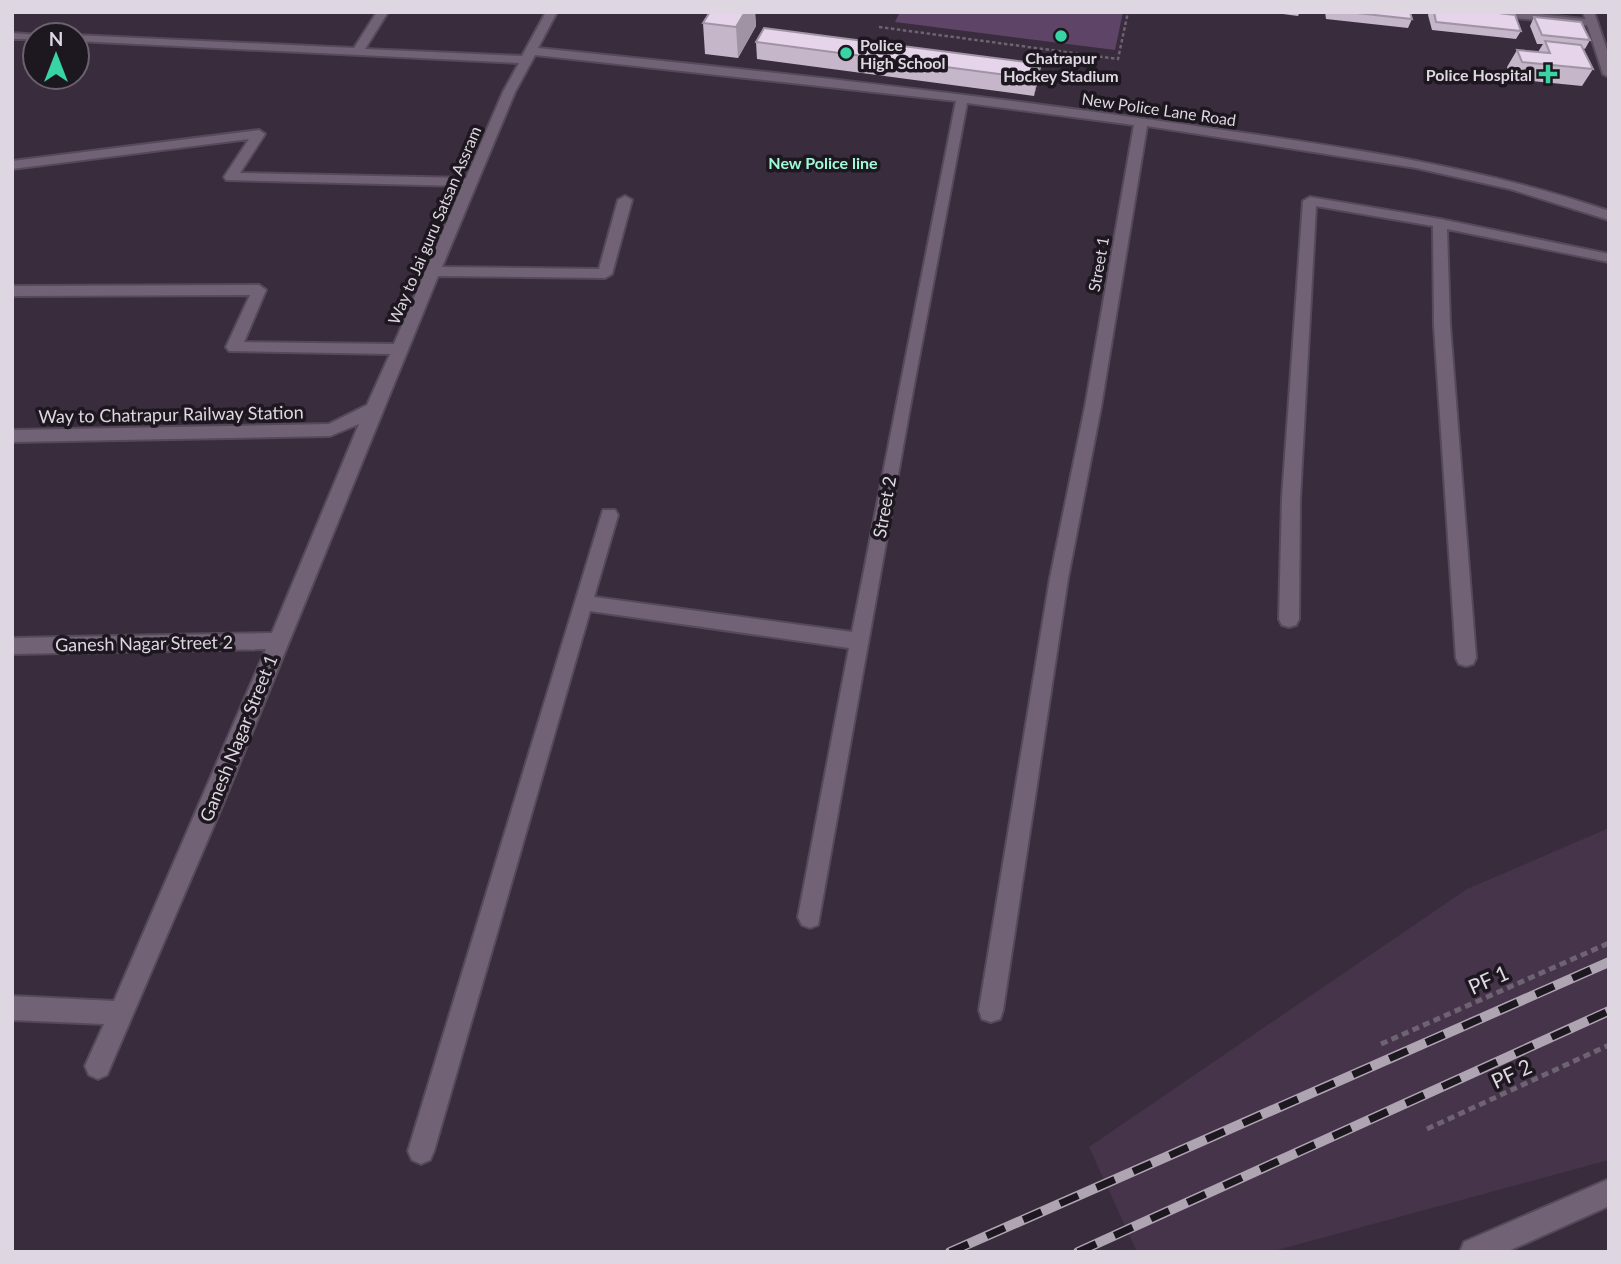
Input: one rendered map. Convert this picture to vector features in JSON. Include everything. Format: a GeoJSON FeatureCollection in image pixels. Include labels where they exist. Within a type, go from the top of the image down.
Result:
{"type":"FeatureCollection","features":[{"type":"Feature","properties":{"kind":"street"},"geometry":{"type":"LineString","coordinates":[[357,52],[383,12]]}},
{"type":"Feature","properties":{"kind":"street","name":"Way to Jai guru Satsan Assram"},"geometry":{"type":"LineString","coordinates":[[374,409],[509,92],[552,12]]}},
{"type":"Feature","properties":{"kind":"street"},"geometry":{"type":"LineString","coordinates":[[1488,12],[1590,18],[1609,74]]}},
{"type":"Feature","properties":{"kind":"street","name":"New Police Lane Road"},"geometry":{"type":"LineString","coordinates":[[91,38],[357,52],[529,55],[690,66],[1141,121],[1415,162],[1511,186],[1609,216]]}},
{"type":"Feature","properties":{"kind":"street","name":"Street 2"},"geometry":{"type":"LineString","coordinates":[[810,917],[962,99]]}},
{"type":"Feature","properties":{"kind":"street","name":"Street 1"},"geometry":{"type":"LineString","coordinates":[[991,1010],[1059,578],[1092,414],[1112,277],[1136,164],[1141,121]]}},
{"type":"Feature","properties":{"kind":"street"},"geometry":{"type":"LineString","coordinates":[[12,165],[260,134],[230,177],[472,182]]}},
{"type":"Feature","properties":{"kind":"street"},"geometry":{"type":"LineString","coordinates":[[435,271],[605,274],[625,200]]}},
{"type":"Feature","properties":{"kind":"street"},"geometry":{"type":"LineString","coordinates":[[1289,620],[1291,499],[1310,201],[1440,223],[1609,258]]}},
{"type":"Feature","properties":{"kind":"street"},"geometry":{"type":"LineString","coordinates":[[1440,223],[1443,338],[1466,658]]}},
{"type":"Feature","properties":{"kind":"street"},"geometry":{"type":"LineString","coordinates":[[12,291],[259,290],[234,347],[401,349]]}},
{"type":"Feature","properties":{"kind":"street","name":"Way to Chatrapur Railway Station"},"geometry":{"type":"LineString","coordinates":[[12,436],[330,430],[374,409]]}},
{"type":"Feature","properties":{"kind":"street","name":"Ganesh Nagar Street 1"},"geometry":{"type":"LineString","coordinates":[[98,1066],[212,804],[276,641],[374,409]]}},
{"type":"Feature","properties":{"kind":"street"},"geometry":{"type":"LineString","coordinates":[[421,1151],[609,515]]}},
{"type":"Feature","properties":{"kind":"street"},"geometry":{"type":"LineString","coordinates":[[584,603],[860,641]]}},
{"type":"Feature","properties":{"kind":"street","name":"Ganesh Nagar Street 2"},"geometry":{"type":"LineString","coordinates":[[12,646],[276,641]]}},
{"type":"Feature","properties":{"kind":"street"},"geometry":{"type":"LineString","coordinates":[[12,1007],[121,1013]]}},
{"type":"Feature","properties":{"kind":"street"},"geometry":{"type":"LineString","coordinates":[[1474,1252],[1609,1192]]}},
{"type":"Feature","properties":{"kind":"path"},"geometry":{"type":"LineString","coordinates":[[879,27],[1118,59],[1128,12]]}},
{"type":"Feature","properties":{"kind":"path","name":"PF 1"},"geometry":{"type":"LineString","coordinates":[[1381,1044],[1609,943]]}},
{"type":"Feature","properties":{"kind":"path","name":"PF 2"},"geometry":{"type":"LineString","coordinates":[[1427,1129],[1609,1045]]}},
{"type":"Feature","properties":{"kind":"shaded area","name":"Chatrapur Hockey Stadium"},"geometry":{"type":"Polygon","coordinates":[[[900,12],[1123,12],[1115,50],[895,22],[900,12]]]}},
{"type":"Feature","properties":{"kind":"shaded area"},"geometry":{"type":"Polygon","coordinates":[[[1609,828],[1609,1160],[1270,1252],[1137,1252],[1089,1147],[1467,889],[1609,828]]]}},
{"type":"Feature","properties":{"kind":"building"},"geometry":{"type":"Polygon","coordinates":[[[710,12],[745,12],[736,27],[703,23],[710,12]]]}},
{"type":"Feature","properties":{"kind":"building"},"geometry":{"type":"Polygon","coordinates":[[[1347,12],[1410,12],[1412,19],[1347,12]]]}},
{"type":"Feature","properties":{"kind":"building"},"geometry":{"type":"Polygon","coordinates":[[[1434,12],[1515,15],[1521,31],[1436,22],[1434,12]]]}},
{"type":"Feature","properties":{"kind":"building"},"geometry":{"type":"Polygon","coordinates":[[[1534,17],[1581,22],[1590,40],[1542,35],[1534,17]]]}},
{"type":"Feature","properties":{"kind":"building"},"geometry":{"type":"Polygon","coordinates":[[[764,28],[1041,64],[1037,79],[756,42],[764,28]]]}},
{"type":"Feature","properties":{"kind":"building"},"geometry":{"type":"Polygon","coordinates":[[[1545,41],[1581,45],[1593,69],[1522,62],[1517,50],[1550,53],[1545,41]]]}},
{"type":"Feature","properties":{"kind":"railway"},"geometry":{"type":"LineString","coordinates":[[950,1252],[1609,962]]}},
{"type":"Feature","properties":{"kind":"railway"},"geometry":{"type":"LineString","coordinates":[[1078,1252],[1609,1011]]}},
{"type":"Feature","properties":{"kind":"place","name":"Chatrapur Hockey Stadium"},"geometry":{"type":"Point","coordinates":[1061,36]}},
{"type":"Feature","properties":{"kind":"place","name":"Police High School"},"geometry":{"type":"Point","coordinates":[846,53]}},
{"type":"Feature","properties":{"kind":"place","name":"Police Hospital"},"geometry":{"type":"Point","coordinates":[1548,74]}},
{"type":"Feature","properties":{"kind":"district","name":"New Police line"},"geometry":{"type":"Point","coordinates":[823,162]}}]}
